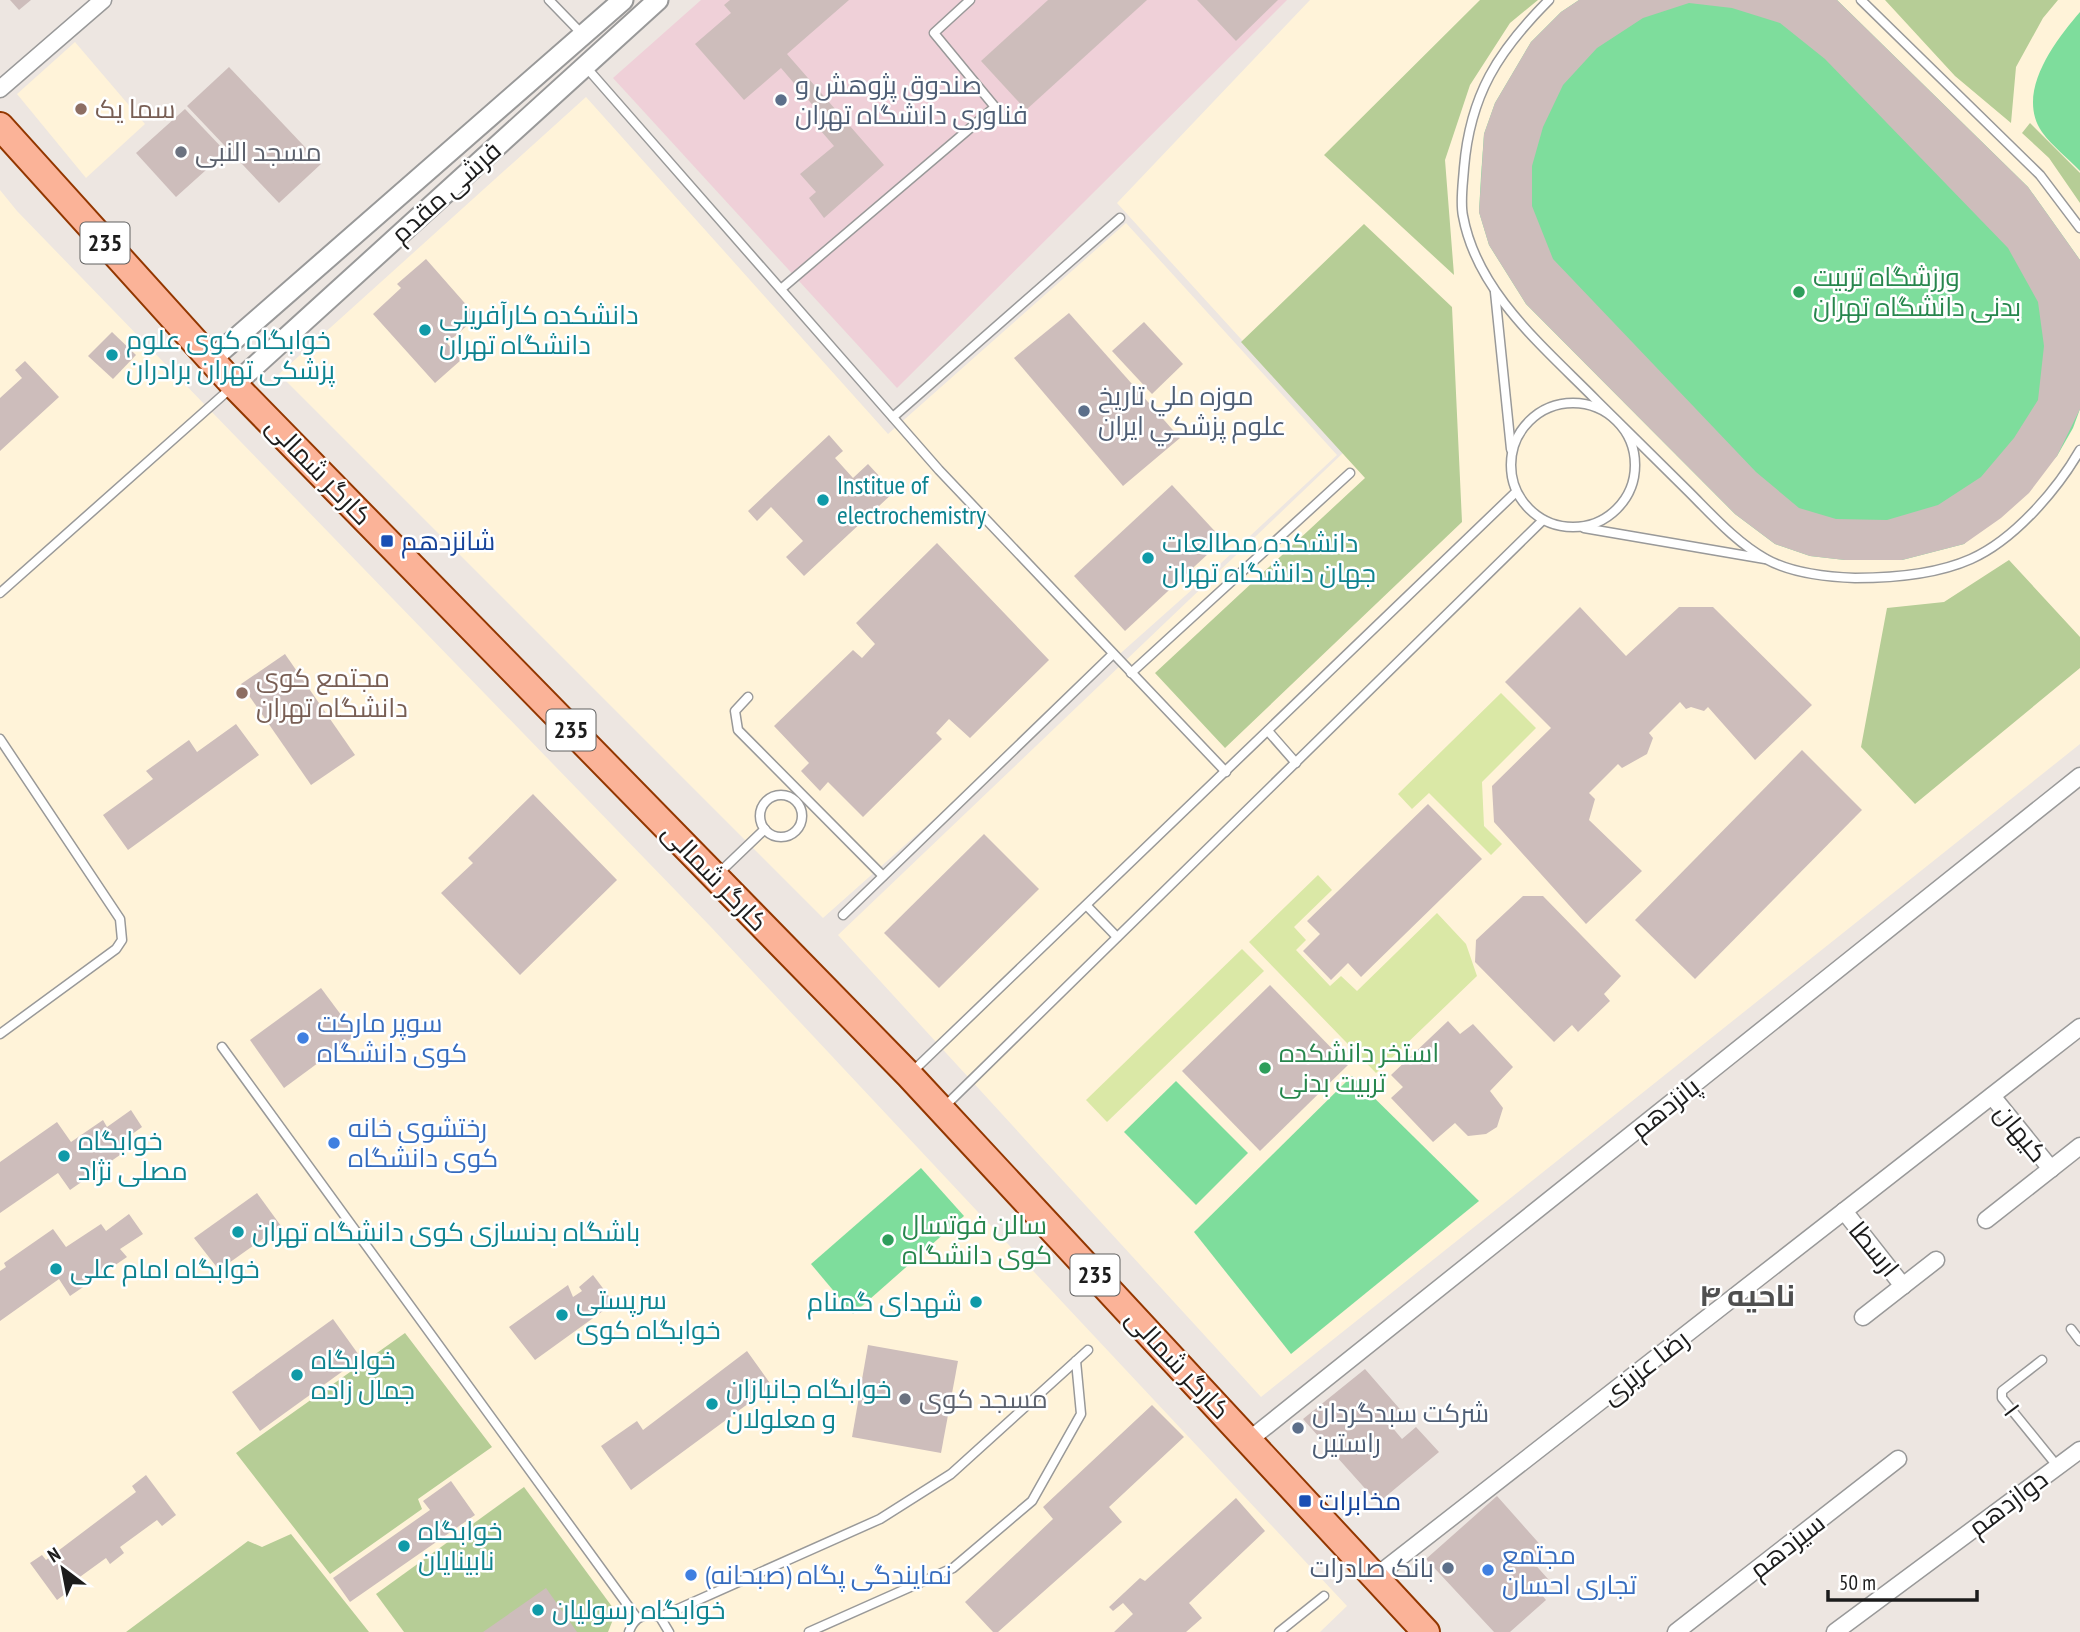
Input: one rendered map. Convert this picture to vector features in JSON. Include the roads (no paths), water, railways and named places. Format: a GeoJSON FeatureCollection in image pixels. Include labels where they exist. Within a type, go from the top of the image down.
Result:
{"type":"FeatureCollection","features":[{"type":"Feature","properties":{"kind":"main road","name":"کارگر شمالی"},"geometry":{"type":"LineString","coordinates":[[0,126],[234,385],[909,1075],[1426,1632]]}},
{"type":"Feature","properties":{"kind":"street"},"geometry":{"type":"LineString","coordinates":[[0,89],[103,0]]}},
{"type":"Feature","properties":{"kind":"street","name":"فرشی مقدم"},"geometry":{"type":"LineString","coordinates":[[211,359],[623,0]]}},
{"type":"Feature","properties":{"kind":"street","name":"فرشی مقدم"},"geometry":{"type":"LineString","coordinates":[[234,385],[658,0]]}},
{"type":"Feature","properties":{"kind":"street","name":"پانزدهم"},"geometry":{"type":"LineString","coordinates":[[1249,1440],[2080,776]]}},
{"type":"Feature","properties":{"kind":"street","name":"رضا عزیزی"},"geometry":{"type":"LineString","coordinates":[[1375,1577],[2080,1027]]}},
{"type":"Feature","properties":{"kind":"street","name":"کیهان"},"geometry":{"type":"LineString","coordinates":[[1992,1096],[2051,1169]]}},
{"type":"Feature","properties":{"kind":"street","name":"کیهان"},"geometry":{"type":"LineString","coordinates":[[1986,1220],[2080,1146]]}},
{"type":"Feature","properties":{"kind":"street","name":"ارسطا"},"geometry":{"type":"LineString","coordinates":[[1844,1212],[1903,1286]]}},
{"type":"Feature","properties":{"kind":"street","name":"ارسطا"},"geometry":{"type":"LineString","coordinates":[[1863,1317],[1936,1260]]}},
{"type":"Feature","properties":{"kind":"street","name":"دوازدهم"},"geometry":{"type":"LineString","coordinates":[[1835,1632],[2080,1450]]}},
{"type":"Feature","properties":{"kind":"street","name":"سیزدهم"},"geometry":{"type":"LineString","coordinates":[[1676,1632],[1898,1460]]}},
{"type":"Feature","properties":{"kind":"lane"},"geometry":{"type":"LineString","coordinates":[[549,0],[583,36]]}},
{"type":"Feature","properties":{"kind":"lane"},"geometry":{"type":"LineString","coordinates":[[781,289],[995,107],[934,33],[970,0]]}},
{"type":"Feature","properties":{"kind":"lane"},"geometry":{"type":"LineString","coordinates":[[1549,0],[1518,31],[1499,59],[1479,96],[1467,131],[1462,215],[1473,251],[1494,289],[1513,315],[1724,527],[1766,560]]}},
{"type":"Feature","properties":{"kind":"lane"},"geometry":{"type":"LineString","coordinates":[[1861,0],[2040,176],[2080,228]]}},
{"type":"Feature","properties":{"kind":"lane"},"geometry":{"type":"LineString","coordinates":[[585,66],[893,417],[1226,772]]}},
{"type":"Feature","properties":{"kind":"lane"},"geometry":{"type":"LineString","coordinates":[[893,417],[1120,218]]}},
{"type":"Feature","properties":{"kind":"lane"},"geometry":{"type":"LineString","coordinates":[[1494,289],[1511,452],[1510,473],[1516,492],[1527,508],[1542,521],[1561,527],[1581,527],[1766,560],[1806,572],[1875,578],[1904,577],[1972,559],[2012,531],[2041,504],[2080,450]]}},
{"type":"Feature","properties":{"kind":"lane"},"geometry":{"type":"LineString","coordinates":[[0,593],[234,385]]}},
{"type":"Feature","properties":{"kind":"lane"},"geometry":{"type":"LineString","coordinates":[[1511,452],[1520,432],[1534,415],[1553,405],[1586,404],[1615,418],[1628,435],[1635,455],[1635,475],[1628,494],[1617,510],[1600,522],[1581,527]]}},
{"type":"Feature","properties":{"kind":"lane"},"geometry":{"type":"LineString","coordinates":[[1131,673],[1350,473]]}},
{"type":"Feature","properties":{"kind":"lane"},"geometry":{"type":"LineString","coordinates":[[909,1075],[1516,492]]}},
{"type":"Feature","properties":{"kind":"lane"},"geometry":{"type":"LineString","coordinates":[[941,1110],[1542,521]]}},
{"type":"Feature","properties":{"kind":"lane"},"geometry":{"type":"LineString","coordinates":[[843,915],[1113,654]]}},
{"type":"Feature","properties":{"kind":"lane"},"geometry":{"type":"LineString","coordinates":[[748,697],[735,711],[738,730],[799,797],[883,876]]}},
{"type":"Feature","properties":{"kind":"lane"},"geometry":{"type":"LineString","coordinates":[[1268,731],[1296,762]]}},
{"type":"Feature","properties":{"kind":"lane"},"geometry":{"type":"LineString","coordinates":[[0,739],[120,919],[122,940],[116,949],[0,1034]]}},
{"type":"Feature","properties":{"kind":"lane"},"geometry":{"type":"LineString","coordinates":[[765,829],[762,809],[770,799],[783,795],[799,797]]}},
{"type":"Feature","properties":{"kind":"lane"},"geometry":{"type":"LineString","coordinates":[[765,829],[783,837],[796,831],[802,813],[799,797]]}},
{"type":"Feature","properties":{"kind":"lane"},"geometry":{"type":"LineString","coordinates":[[715,877],[765,829]]}},
{"type":"Feature","properties":{"kind":"lane"},"geometry":{"type":"LineString","coordinates":[[1087,906],[1117,937]]}},
{"type":"Feature","properties":{"kind":"lane"},"geometry":{"type":"LineString","coordinates":[[222,1047],[637,1618]]}},
{"type":"Feature","properties":{"kind":"lane"},"geometry":{"type":"LineString","coordinates":[[2071,1329],[2080,1341]]}},
{"type":"Feature","properties":{"kind":"lane"},"geometry":{"type":"LineString","coordinates":[[629,1632],[637,1618],[647,1614],[660,1617],[880,1519],[951,1474],[1088,1350]]}},
{"type":"Feature","properties":{"kind":"lane","name":"۱"},"geometry":{"type":"LineString","coordinates":[[2042,1360],[2002,1391],[2002,1398],[2058,1467]]}},
{"type":"Feature","properties":{"kind":"lane"},"geometry":{"type":"LineString","coordinates":[[809,1632],[953,1568],[1032,1501],[1081,1415],[1076,1362]]}},
{"type":"Feature","properties":{"kind":"lane"},"geometry":{"type":"LineString","coordinates":[[1279,1632],[1324,1596]]}},
{"type":"Feature","properties":{"kind":"lane"},"geometry":{"type":"LineString","coordinates":[[660,1617],[669,1632]]}},
{"type":"Feature","properties":{"kind":"place","name":"صندوق پژوهش و فناوری دانشگاه تهران"},"geometry":{"type":"Point","coordinates":[781,100]}},
{"type":"Feature","properties":{"kind":"place","name":"سما یک"},"geometry":{"type":"Point","coordinates":[81,109]}},
{"type":"Feature","properties":{"kind":"place","name":"مسجد النبی"},"geometry":{"type":"Point","coordinates":[181,152]}},
{"type":"Feature","properties":{"kind":"place","name":"ورزشگاه تربیت بدنی دانشگاه تهران"},"geometry":{"type":"Point","coordinates":[1799,292]}},
{"type":"Feature","properties":{"kind":"place","name":"دانشکده کارآفرینی دانشگاه تهران"},"geometry":{"type":"Point","coordinates":[425,330]}},
{"type":"Feature","properties":{"kind":"place","name":"خوابگاه کوی علوم پزشکی تهران برادران"},"geometry":{"type":"Point","coordinates":[112,355]}},
{"type":"Feature","properties":{"kind":"place","name":"موزه ملي تاريخ علوم پزشكي ايران"},"geometry":{"type":"Point","coordinates":[1084,411]}},
{"type":"Feature","properties":{"kind":"place","name":"Institue of electrochemistry"},"geometry":{"type":"Point","coordinates":[823,500]}},
{"type":"Feature","properties":{"kind":"place","name":"شانزدهم"},"geometry":{"type":"Point","coordinates":[387,541]}},
{"type":"Feature","properties":{"kind":"place","name":"دانشکده مطالعات جهان دانشگاه تهران"},"geometry":{"type":"Point","coordinates":[1148,558]}},
{"type":"Feature","properties":{"kind":"place","name":"مجتمع کوی دانشگاه تهران"},"geometry":{"type":"Point","coordinates":[242,693]}},
{"type":"Feature","properties":{"kind":"place","name":"سوپر مارکت کوی دانشگاه"},"geometry":{"type":"Point","coordinates":[303,1038]}},
{"type":"Feature","properties":{"kind":"place","name":"استخر دانشکده تربیت بدنی"},"geometry":{"type":"Point","coordinates":[1265,1068]}},
{"type":"Feature","properties":{"kind":"place","name":"رختشوی خانه کوی دانشگاه"},"geometry":{"type":"Point","coordinates":[334,1143]}},
{"type":"Feature","properties":{"kind":"place","name":"خوابگاه مصلی نژاد"},"geometry":{"type":"Point","coordinates":[64,1156]}},
{"type":"Feature","properties":{"kind":"place","name":"باشگاه بدنسازی کوی دانشگاه تهران"},"geometry":{"type":"Point","coordinates":[238,1232]}},
{"type":"Feature","properties":{"kind":"place","name":"سالن فوتسال کوی دانشگاه"},"geometry":{"type":"Point","coordinates":[888,1240]}},
{"type":"Feature","properties":{"kind":"place","name":"خوابگاه امام علی"},"geometry":{"type":"Point","coordinates":[56,1269]}},
{"type":"Feature","properties":{"kind":"place","name":"شهدای گمنام"},"geometry":{"type":"Point","coordinates":[976,1302]}},
{"type":"Feature","properties":{"kind":"place","name":"سرپستی خوابگاه کوی"},"geometry":{"type":"Point","coordinates":[562,1315]}},
{"type":"Feature","properties":{"kind":"place","name":"خوابگاه جمال زاده"},"geometry":{"type":"Point","coordinates":[297,1375]}},
{"type":"Feature","properties":{"kind":"place","name":"مسجد کوی"},"geometry":{"type":"Point","coordinates":[905,1399]}},
{"type":"Feature","properties":{"kind":"place","name":"خوابگاه جانبازان و معلولان"},"geometry":{"type":"Point","coordinates":[712,1404]}},
{"type":"Feature","properties":{"kind":"place","name":"شرکت سبدگردان راستین"},"geometry":{"type":"Point","coordinates":[1298,1428]}},
{"type":"Feature","properties":{"kind":"place","name":"مخابرات"},"geometry":{"type":"Point","coordinates":[1305,1501]}},
{"type":"Feature","properties":{"kind":"place","name":"خوابگاه نابینایان"},"geometry":{"type":"Point","coordinates":[404,1546]}},
{"type":"Feature","properties":{"kind":"place","name":"بانک صادرات"},"geometry":{"type":"Point","coordinates":[1448,1568]}},
{"type":"Feature","properties":{"kind":"place","name":"مجتمع تجاری احسان"},"geometry":{"type":"Point","coordinates":[1488,1570]}},
{"type":"Feature","properties":{"kind":"place","name":"نمایندگی پگاه (صبحانه)"},"geometry":{"type":"Point","coordinates":[691,1575]}},
{"type":"Feature","properties":{"kind":"place","name":"خوابگاه رسولیان"},"geometry":{"type":"Point","coordinates":[538,1610]}},
{"type":"Feature","properties":{"kind":"district","name":"ناحیه ۴"},"geometry":{"type":"Point","coordinates":[1747,1296]}}]}
